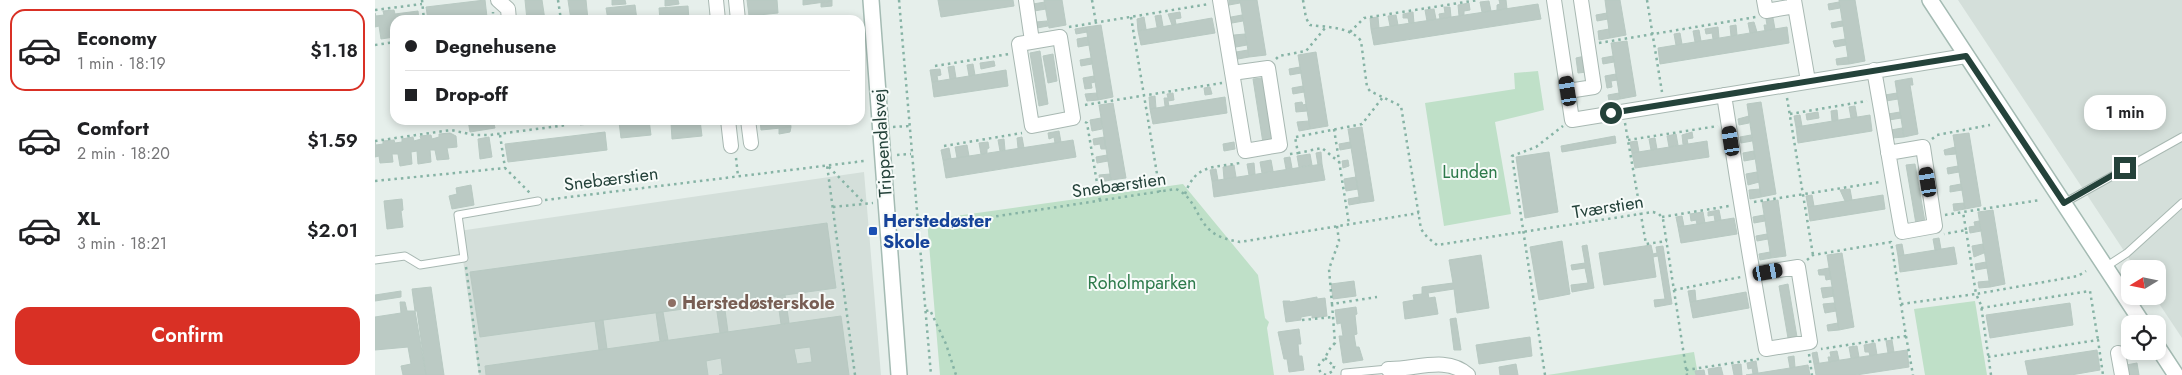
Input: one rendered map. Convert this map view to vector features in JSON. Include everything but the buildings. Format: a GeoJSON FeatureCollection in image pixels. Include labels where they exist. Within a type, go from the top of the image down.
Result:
{"type":"FeatureCollection","features":[{"type":"Feature","properties":{"kind":"street"},"geometry":{"type":"LineString","coordinates":[[498,0],[508,9],[509,15]]}},
{"type":"Feature","properties":{"kind":"street"},"geometry":{"type":"LineString","coordinates":[[716,0],[718,15]]}},
{"type":"Feature","properties":{"kind":"street"},"geometry":{"type":"LineString","coordinates":[[736,0],[738,15]]}},
{"type":"Feature","properties":{"kind":"street","name":"Trippendalsvej"},"geometry":{"type":"LineString","coordinates":[[871,0],[899,375]]}},
{"type":"Feature","properties":{"kind":"street"},"geometry":{"type":"LineString","coordinates":[[1025,0],[1032,41]]}},
{"type":"Feature","properties":{"kind":"street"},"geometry":{"type":"LineString","coordinates":[[1554,0],[1572,120],[1966,56]]}},
{"type":"Feature","properties":{"kind":"street"},"geometry":{"type":"LineString","coordinates":[[1568,91],[1594,87],[1581,0]]}},
{"type":"Feature","properties":{"kind":"street"},"geometry":{"type":"LineString","coordinates":[[1930,0],[2107,266],[2137,315]]}},
{"type":"Feature","properties":{"kind":"street"},"geometry":{"type":"LineString","coordinates":[[1221,1],[1233,78],[1245,150],[1280,145],[1268,68],[1233,78]]}},
{"type":"Feature","properties":{"kind":"street"},"geometry":{"type":"LineString","coordinates":[[1765,5],[1795,3],[1808,81]]}},
{"type":"Feature","properties":{"kind":"street"},"geometry":{"type":"LineString","coordinates":[[1060,37],[1073,113],[1031,126],[1019,44],[1032,41],[1060,37]]}},
{"type":"Feature","properties":{"kind":"street"},"geometry":{"type":"LineString","coordinates":[[1874,70],[1888,152],[1902,232],[1935,226],[1923,147],[1888,152]]}},
{"type":"Feature","properties":{"kind":"street"},"geometry":{"type":"LineString","coordinates":[[1724,95],[1753,274],[1766,349],[1807,347],[1810,342],[1798,267],[1753,274]]}},
{"type":"Feature","properties":{"kind":"street"},"geometry":{"type":"LineString","coordinates":[[729,125],[731,146]]}},
{"type":"Feature","properties":{"kind":"street"},"geometry":{"type":"LineString","coordinates":[[749,125],[751,143]]}},
{"type":"Feature","properties":{"kind":"street"},"geometry":{"type":"LineString","coordinates":[[2118,353],[2122,375]]}},
{"type":"Feature","properties":{"kind":"street"},"geometry":{"type":"LineString","coordinates":[[2166,360],[2176,375]]}},
{"type":"Feature","properties":{"kind":"street"},"geometry":{"type":"LineString","coordinates":[[1382,371],[1405,370],[1446,363],[1460,368],[1468,375]]}},
{"type":"Feature","properties":{"kind":"lane"},"geometry":{"type":"LineString","coordinates":[[2064,203],[2182,137]]}},
{"type":"Feature","properties":{"kind":"lane"},"geometry":{"type":"LineString","coordinates":[[375,260],[405,256],[419,265],[465,258],[458,215],[539,201]]}},
{"type":"Feature","properties":{"kind":"lane"},"geometry":{"type":"LineString","coordinates":[[2107,266],[2127,253],[2181,205]]}},
{"type":"Feature","properties":{"kind":"lane"},"geometry":{"type":"LineString","coordinates":[[1345,374],[1382,371]]}},
{"type":"Feature","properties":{"kind":"path"},"geometry":{"type":"LineString","coordinates":[[558,0],[560,15]]}},
{"type":"Feature","properties":{"kind":"path"},"geometry":{"type":"LineString","coordinates":[[899,0],[931,375]]}},
{"type":"Feature","properties":{"kind":"path"},"geometry":{"type":"LineString","coordinates":[[1092,0],[1096,23]]}},
{"type":"Feature","properties":{"kind":"path"},"geometry":{"type":"LineString","coordinates":[[1303,0],[1310,25],[1357,35],[1361,41],[1367,87],[1370,91],[1401,106],[1419,213]]}},
{"type":"Feature","properties":{"kind":"path"},"geometry":{"type":"LineString","coordinates":[[1350,32],[1364,18],[1478,0]]}},
{"type":"Feature","properties":{"kind":"path"},"geometry":{"type":"LineString","coordinates":[[1647,0],[1663,105]]}},
{"type":"Feature","properties":{"kind":"path"},"geometry":{"type":"LineString","coordinates":[[1060,37],[1066,28],[1221,1]]}},
{"type":"Feature","properties":{"kind":"path"},"geometry":{"type":"LineString","coordinates":[[375,10],[422,2],[423,15]]}},
{"type":"Feature","properties":{"kind":"path"},"geometry":{"type":"LineString","coordinates":[[1588,45],[1755,19],[1765,5]]}},
{"type":"Feature","properties":{"kind":"path"},"geometry":{"type":"LineString","coordinates":[[1131,17],[1160,192]]}},
{"type":"Feature","properties":{"kind":"path"},"geometry":{"type":"LineString","coordinates":[[1268,68],[1279,56],[1306,51],[1325,27]]}},
{"type":"Feature","properties":{"kind":"path"},"geometry":{"type":"LineString","coordinates":[[375,45],[390,43]]}},
{"type":"Feature","properties":{"kind":"path"},"geometry":{"type":"LineString","coordinates":[[935,66],[1021,53]]}},
{"type":"Feature","properties":{"kind":"path"},"geometry":{"type":"LineString","coordinates":[[1073,113],[1233,78]]}},
{"type":"Feature","properties":{"kind":"path"},"geometry":{"type":"LineString","coordinates":[[1785,85],[1813,255]]}},
{"type":"Feature","properties":{"kind":"path"},"geometry":{"type":"LineString","coordinates":[[1279,139],[1362,124],[1383,97]]}},
{"type":"Feature","properties":{"kind":"path"},"geometry":{"type":"LineString","coordinates":[[1790,114],[1879,99]]}},
{"type":"Feature","properties":{"kind":"path"},"geometry":{"type":"LineString","coordinates":[[1623,111],[1639,214],[1646,244],[1667,241]]}},
{"type":"Feature","properties":{"kind":"path"},"geometry":{"type":"LineString","coordinates":[[1073,113],[1087,123],[1100,201]]}},
{"type":"Feature","properties":{"kind":"path"},"geometry":{"type":"LineString","coordinates":[[1545,375],[1512,156],[1536,147],[1572,120]]}},
{"type":"Feature","properties":{"kind":"path"},"geometry":{"type":"LineString","coordinates":[[375,141],[451,130],[474,135],[499,134],[567,125]]}},
{"type":"Feature","properties":{"kind":"path"},"geometry":{"type":"LineString","coordinates":[[1628,140],[1729,125]]}},
{"type":"Feature","properties":{"kind":"path"},"geometry":{"type":"LineString","coordinates":[[1923,147],[1937,135],[1990,125]]}},
{"type":"Feature","properties":{"kind":"path"},"geometry":{"type":"LineString","coordinates":[[887,128],[909,126]]}},
{"type":"Feature","properties":{"kind":"path"},"geometry":{"type":"LineString","coordinates":[[943,146],[1021,134],[1031,126]]}},
{"type":"Feature","properties":{"kind":"path"},"geometry":{"type":"LineString","coordinates":[[1334,129],[1349,224]]}},
{"type":"Feature","properties":{"kind":"path"},"geometry":{"type":"LineString","coordinates":[[499,134],[505,168],[539,201]]}},
{"type":"Feature","properties":{"kind":"path"},"geometry":{"type":"LineString","coordinates":[[731,146],[735,153],[738,176]]}},
{"type":"Feature","properties":{"kind":"path"},"geometry":{"type":"LineString","coordinates":[[1298,153],[1322,148],[1340,163]]}},
{"type":"Feature","properties":{"kind":"path"},"geometry":{"type":"LineString","coordinates":[[897,155],[911,154]]}},
{"type":"Feature","properties":{"kind":"path","name":"Snebærstien"},"geometry":{"type":"LineString","coordinates":[[539,201],[864,160]]}},
{"type":"Feature","properties":{"kind":"path"},"geometry":{"type":"LineString","coordinates":[[827,165],[865,204]]}},
{"type":"Feature","properties":{"kind":"path"},"geometry":{"type":"LineString","coordinates":[[827,165],[855,375]]}},
{"type":"Feature","properties":{"kind":"path"},"geometry":{"type":"LineString","coordinates":[[375,181],[505,168]]}},
{"type":"Feature","properties":{"kind":"path"},"geometry":{"type":"LineString","coordinates":[[1661,217],[1893,180]]}},
{"type":"Feature","properties":{"kind":"path","name":"Snebærstien"},"geometry":{"type":"LineString","coordinates":[[919,228],[1176,189],[1185,194],[1210,231],[1225,239],[1240,242],[1419,213]]}},
{"type":"Feature","properties":{"kind":"path"},"geometry":{"type":"LineString","coordinates":[[1934,217],[2040,200]]}},
{"type":"Feature","properties":{"kind":"path"},"geometry":{"type":"LineString","coordinates":[[833,207],[886,202]]}},
{"type":"Feature","properties":{"kind":"path","name":"Tværstien"},"geometry":{"type":"LineString","coordinates":[[1419,213],[1421,229],[1437,245],[1653,212],[1661,217],[1667,241],[1687,375]]}},
{"type":"Feature","properties":{"kind":"path"},"geometry":{"type":"LineString","coordinates":[[1963,212],[1976,294],[1981,307],[1991,375]]}},
{"type":"Feature","properties":{"kind":"path"},"geometry":{"type":"LineString","coordinates":[[1334,366],[1330,374],[1322,375],[1318,366],[1319,362],[1325,358],[1328,349],[1335,343],[1329,269],[1339,241],[1337,226]]}},
{"type":"Feature","properties":{"kind":"path"},"geometry":{"type":"LineString","coordinates":[[1937,235],[1966,230]]}},
{"type":"Feature","properties":{"kind":"path"},"geometry":{"type":"LineString","coordinates":[[1798,267],[1813,255],[1900,241]]}},
{"type":"Feature","properties":{"kind":"path"},"geometry":{"type":"LineString","coordinates":[[1891,242],[1913,375]]}},
{"type":"Feature","properties":{"kind":"path"},"geometry":{"type":"LineString","coordinates":[[465,258],[480,375]]}},
{"type":"Feature","properties":{"kind":"path"},"geometry":{"type":"LineString","coordinates":[[1901,304],[1976,294],[2079,276],[2086,271]]}},
{"type":"Feature","properties":{"kind":"path"},"geometry":{"type":"LineString","coordinates":[[1674,290],[1753,274]]}},
{"type":"Feature","properties":{"kind":"path"},"geometry":{"type":"LineString","coordinates":[[1981,307],[2089,290],[2103,375]]}},
{"type":"Feature","properties":{"kind":"path"},"geometry":{"type":"LineString","coordinates":[[1332,304],[1377,297]]}},
{"type":"Feature","properties":{"kind":"path"},"geometry":{"type":"LineString","coordinates":[[926,311],[930,310],[939,326],[956,375]]}},
{"type":"Feature","properties":{"kind":"path"},"geometry":{"type":"LineString","coordinates":[[1302,320],[1333,317]]}},
{"type":"Feature","properties":{"kind":"path"},"geometry":{"type":"LineString","coordinates":[[1812,375],[1807,347],[1906,336]]}},
{"type":"Feature","properties":{"kind":"path"},"geometry":{"type":"LineString","coordinates":[[1988,357],[2098,340]]}},
{"type":"Feature","properties":{"kind":"path"},"geometry":{"type":"LineString","coordinates":[[1325,358],[1345,374]]}},
{"type":"Feature","properties":{"kind":"path"},"geometry":{"type":"LineString","coordinates":[[1687,370],[1761,358]]}},
{"type":"Feature","properties":{"kind":"shaded area"},"geometry":{"type":"Polygon","coordinates":[[[1958,0],[2182,0],[2182,338],[2160,305],[2166,305],[2166,260],[2130,260],[1958,0]]]}},
{"type":"Feature","properties":{"kind":"shaded area","name":"Herstedøsterskole"},"geometry":{"type":"Polygon","coordinates":[[[864,172],[881,375],[479,375],[459,231],[864,172]]]}},
{"type":"Feature","properties":{"kind":"green space","name":"Lunden"},"geometry":{"type":"Polygon","coordinates":[[[1538,71],[1544,110],[1495,122],[1511,214],[1444,226],[1425,103],[1515,89],[1514,73],[1538,71]]]}},
{"type":"Feature","properties":{"kind":"green space","name":"Roholmparken"},"geometry":{"type":"Polygon","coordinates":[[[1183,184],[1258,275],[1265,318],[1269,322],[1267,328],[1274,375],[940,375],[927,220],[1183,184]]]}},
{"type":"Feature","properties":{"kind":"green space"},"geometry":{"type":"Polygon","coordinates":[[[1975,301],[1987,375],[1925,375],[1914,309],[1975,301]]]}},
{"type":"Feature","properties":{"kind":"green space"},"geometry":{"type":"Polygon","coordinates":[[[1694,352],[1698,375],[1547,375],[1554,374],[1694,352]]]}},
{"type":"Feature","properties":{"kind":"place","name":"Herstedøster Skole"},"geometry":{"type":"Point","coordinates":[873,231]}},
{"type":"Feature","properties":{"kind":"place","name":"Herstedøsterskole"},"geometry":{"type":"Point","coordinates":[672,303]}},
{"type":"Feature","properties":{"kind":"route"},"geometry":{"type":"LineString","coordinates":[[1611,113],[1966,56],[2064,203],[2125,168]]}}]}
